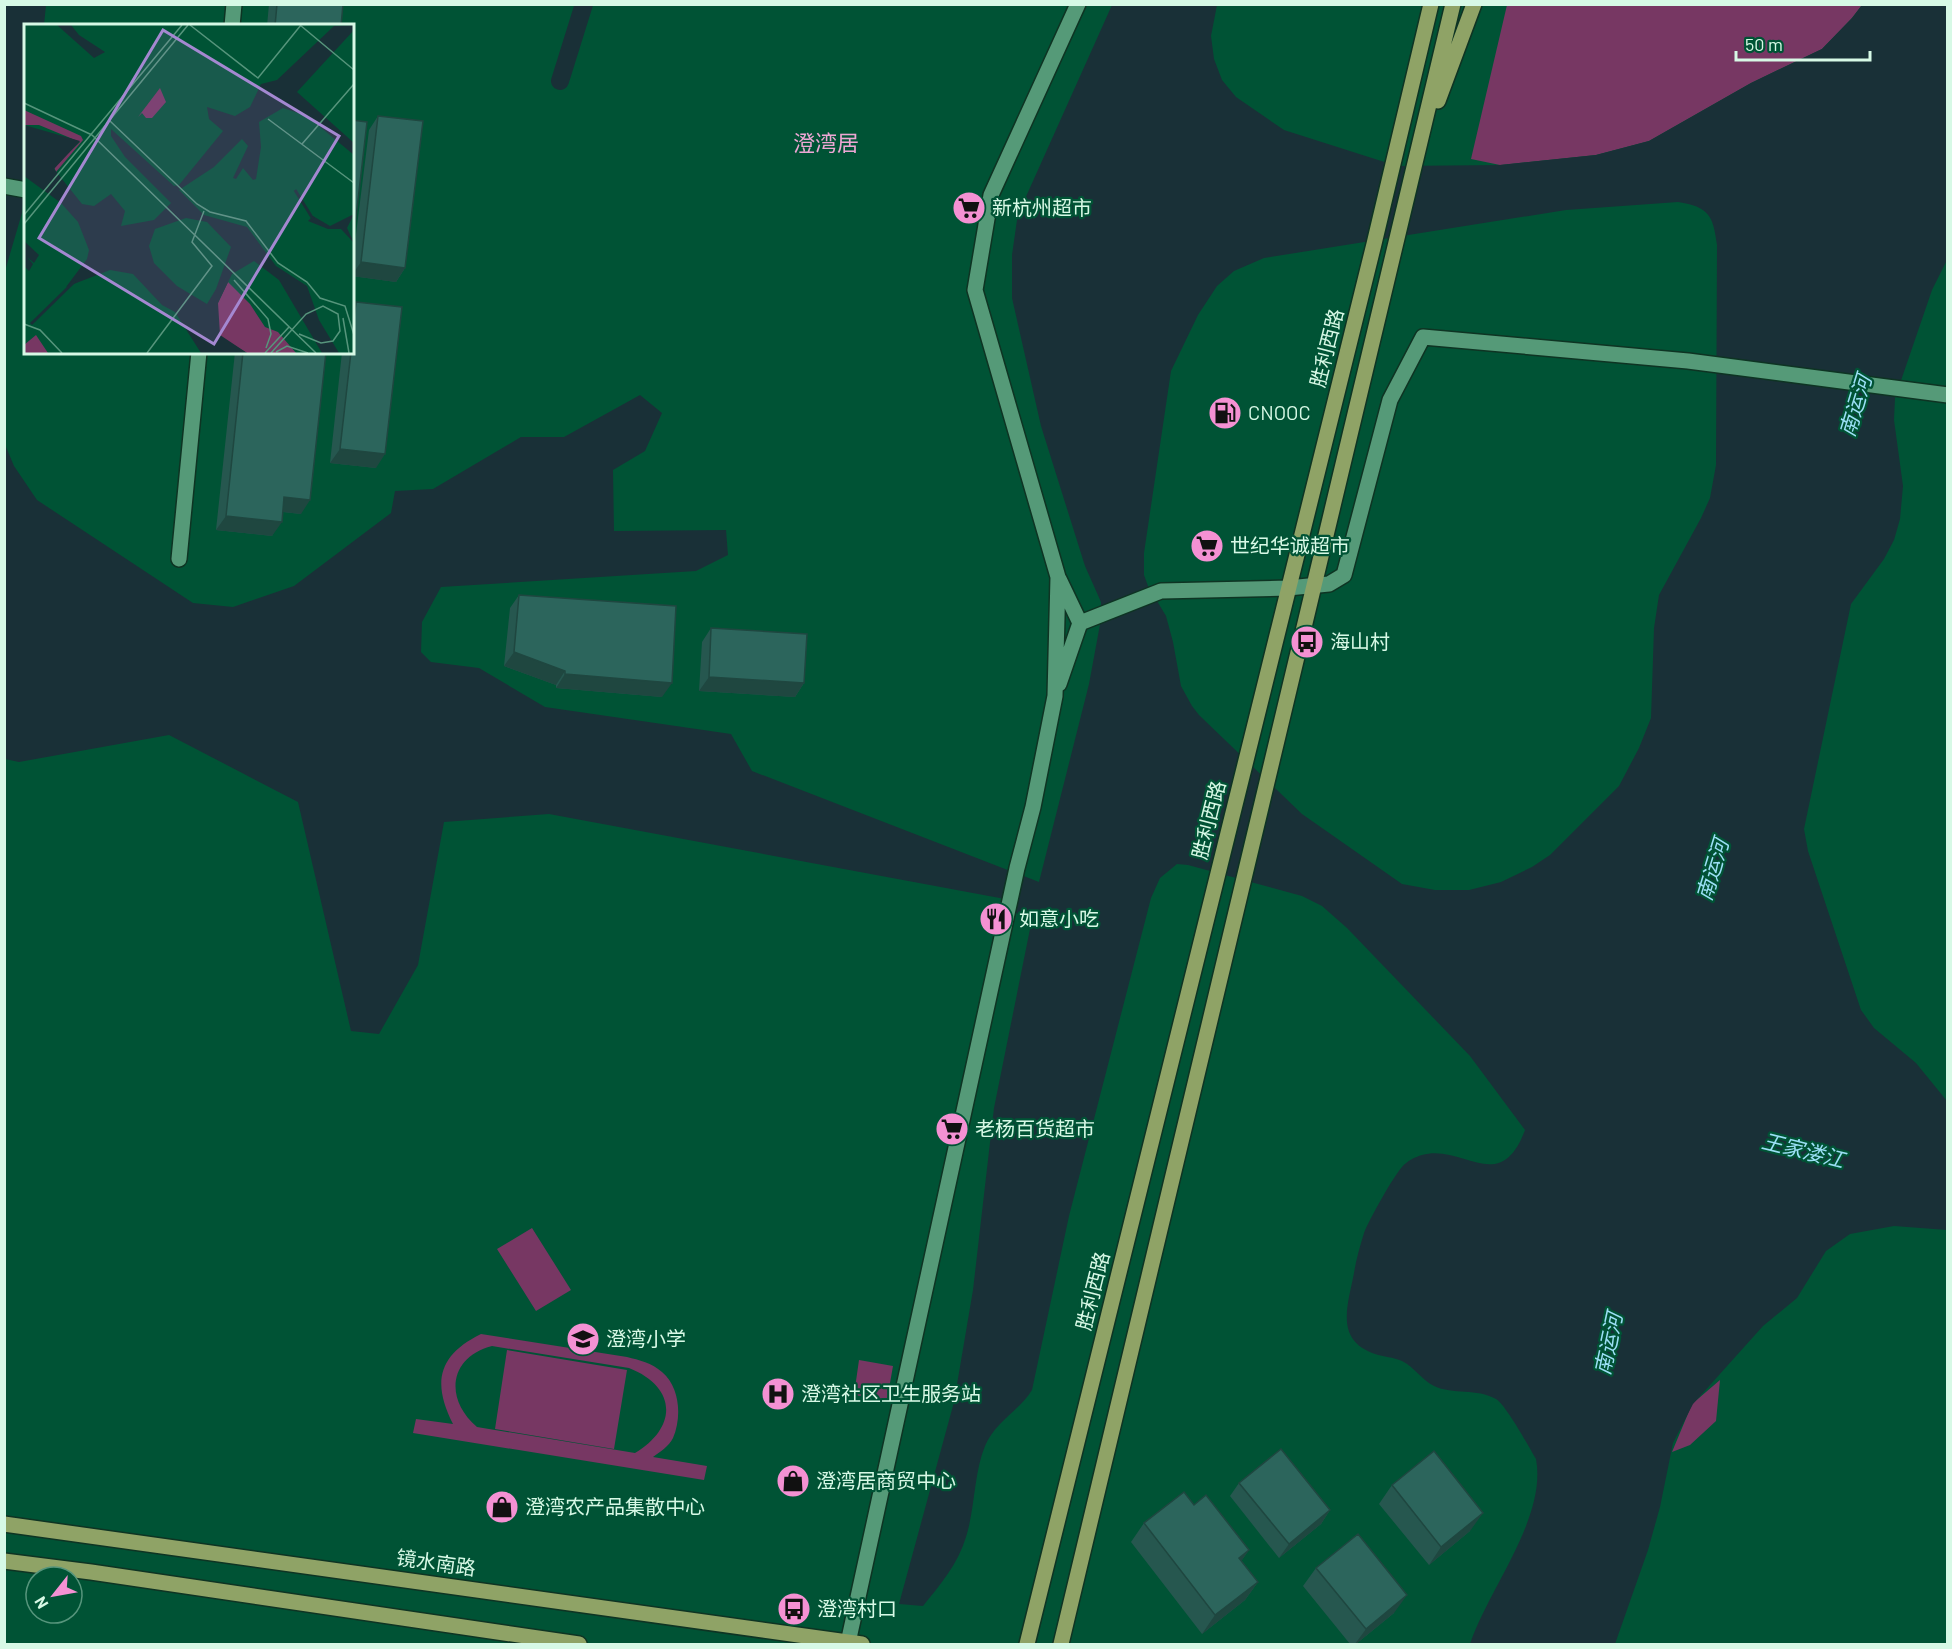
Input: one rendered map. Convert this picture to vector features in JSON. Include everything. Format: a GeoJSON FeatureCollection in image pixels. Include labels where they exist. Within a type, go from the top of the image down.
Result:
{"type":"FeatureCollection","features":[{"type":"Feature","properties":{"kind":"main road","name":"胜利西路"},"geometry":{"type":"LineString","coordinates":[[1027,1644],[1374,244],[1431,4]]}},
{"type":"Feature","properties":{"kind":"main road"},"geometry":{"type":"LineString","coordinates":[[1061,1644],[1453,4]]}},
{"type":"Feature","properties":{"kind":"main road"},"geometry":{"type":"LineString","coordinates":[[1416,157],[1474,4]]}},
{"type":"Feature","properties":{"kind":"main road","name":"镜水南路"},"geometry":{"type":"LineString","coordinates":[[4,1524],[855,1644]]}},
{"type":"Feature","properties":{"kind":"main road"},"geometry":{"type":"LineString","coordinates":[[4,1561],[579,1644]]}},
{"type":"Feature","properties":{"kind":"street"},"geometry":{"type":"LineString","coordinates":[[232,24],[234,4]]}},
{"type":"Feature","properties":{"kind":"street"},"geometry":{"type":"LineString","coordinates":[[1078,4],[991,195],[975,290],[1058,577],[1086,621]]}},
{"type":"Feature","properties":{"kind":"street"},"geometry":{"type":"LineString","coordinates":[[4,186],[24,190]]}},
{"type":"Feature","properties":{"kind":"street"},"geometry":{"type":"LineString","coordinates":[[1055,696],[1086,621],[1161,591],[1288,588],[1329,584],[1344,575],[1390,400],[1423,337],[1688,361],[1947,395]]}},
{"type":"Feature","properties":{"kind":"street"},"geometry":{"type":"LineString","coordinates":[[179,559],[199,354]]}},
{"type":"Feature","properties":{"kind":"street"},"geometry":{"type":"LineString","coordinates":[[855,1644],[1007,911],[1033,807],[1055,696],[1058,577]]}},
{"type":"Feature","properties":{"kind":"shaded area"},"geometry":{"type":"Polygon","coordinates":[[[1507,5],[1862,5],[1822,49],[1751,83],[1649,141],[1596,155],[1500,165],[1471,159],[1507,5]]]}},
{"type":"Feature","properties":{"kind":"shaded area"},"geometry":{"type":"Polygon","coordinates":[[[532,1228],[571,1290],[536,1311],[497,1249],[532,1228]]]}},
{"type":"Feature","properties":{"kind":"shaded area"},"geometry":{"type":"Polygon","coordinates":[[[481,1334],[627,1357],[654,1366],[668,1378],[673,1386],[678,1403],[678,1421],[673,1438],[653,1457],[707,1466],[704,1480],[413,1433],[416,1419],[453,1424],[442,1396],[441,1383],[448,1361],[467,1342],[481,1334]],[[492,1346],[478,1351],[467,1359],[456,1380],[456,1392],[459,1404],[466,1416],[477,1427],[635,1453],[649,1443],[659,1431],[665,1420],[666,1408],[663,1396],[656,1386],[645,1376],[629,1368],[492,1346]]]}},
{"type":"Feature","properties":{"kind":"shaded area"},"geometry":{"type":"Polygon","coordinates":[[[507,1350],[627,1370],[614,1449],[495,1429],[507,1350]]]}},
{"type":"Feature","properties":{"kind":"shaded area"},"geometry":{"type":"Polygon","coordinates":[[[859,1360],[893,1366],[887,1400],[854,1395],[859,1360]]]}},
{"type":"Feature","properties":{"kind":"shaded area"},"geometry":{"type":"Polygon","coordinates":[[[1720,1380],[1716,1421],[1690,1445],[1672,1452],[1692,1404],[1720,1380]]]}},
{"type":"Feature","properties":{"kind":"water"},"geometry":{"type":"Polygon","coordinates":[[[5,5],[46,5],[44,24],[24,24],[24,194],[22,213],[5,271],[5,5]]]}},
{"type":"Feature","properties":{"kind":"water"},"geometry":{"type":"Polygon","coordinates":[[[1112,5],[1217,5],[1211,36],[1214,59],[1222,80],[1236,97],[1284,130],[1397,166],[1500,165],[1596,155],[1649,141],[1751,83],[1822,49],[1862,5],[1947,5],[1947,260],[1932,290],[1895,398],[1894,420],[1903,486],[1900,519],[1894,540],[1884,559],[1851,604],[1804,829],[1808,851],[1861,1010],[1874,1028],[1916,1063],[1947,1101],[1947,1230],[1894,1226],[1850,1234],[1826,1251],[1797,1298],[1763,1326],[1693,1404],[1673,1443],[1660,1507],[1648,1550],[1615,1644],[1470,1644],[1525,1529],[1533,1505],[1537,1482],[1536,1459],[1511,1417],[1496,1399],[1481,1394],[1441,1389],[1402,1361],[1362,1348],[1349,1331],[1347,1309],[1364,1233],[1387,1189],[1404,1165],[1419,1156],[1437,1153],[1492,1164],[1504,1160],[1515,1150],[1525,1130],[1470,1056],[1347,928],[1322,906],[1302,896],[1188,865],[1177,864],[1160,878],[1151,898],[1069,1216],[1032,1390],[995,1430],[985,1446],[981,1456],[969,1526],[963,1547],[953,1565],[923,1606],[899,1604],[954,1402],[973,1290],[994,1108],[1030,929],[1005,899],[549,814],[444,822],[418,965],[379,1034],[351,1031],[298,802],[169,735],[19,762],[5,759],[4,442],[14,466],[37,500],[193,603],[233,607],[294,586],[391,513],[395,491],[433,489],[521,437],[564,437],[640,395],[662,413],[645,451],[613,470],[614,531],[726,530],[728,555],[696,571],[441,587],[422,622],[421,652],[431,662],[479,668],[545,707],[731,734],[752,771],[1039,882],[1089,684],[1101,619],[1101,602],[1085,566],[1041,426],[1012,298],[1012,255],[1020,210],[1112,5]],[[1678,202],[1566,210],[1264,258],[1234,271],[1217,286],[1198,315],[1171,371],[1144,553],[1144,575],[1166,616],[1181,686],[1199,715],[1302,814],[1402,884],[1435,890],[1469,890],[1501,882],[1532,867],[1550,855],[1619,786],[1639,748],[1651,718],[1654,628],[1659,595],[1710,498],[1716,465],[1717,245],[1714,226],[1708,214],[1688,204],[1678,202]]]}},
{"type":"Feature","properties":{"kind":"building"},"geometry":{"type":"Polygon","coordinates":[[[277,4],[343,4],[341,24],[275,24],[277,4]]]}},
{"type":"Feature","properties":{"kind":"building"},"geometry":{"type":"Polygon","coordinates":[[[378,116],[423,121],[405,268],[361,262],[378,116]]]}},
{"type":"Feature","properties":{"kind":"building"},"geometry":{"type":"Polygon","coordinates":[[[354,120],[367,122],[354,235],[354,120]]]}},
{"type":"Feature","properties":{"kind":"building"},"geometry":{"type":"Polygon","coordinates":[[[356,302],[402,307],[385,454],[340,449],[351,354],[354,354],[356,302]]]}},
{"type":"Feature","properties":{"kind":"building"},"geometry":{"type":"Polygon","coordinates":[[[243,354],[326,354],[310,500],[284,497],[282,522],[226,516],[243,354]]]}},
{"type":"Feature","properties":{"kind":"building"},"geometry":{"type":"Polygon","coordinates":[[[519,595],[676,606],[672,683],[565,674],[565,671],[514,652],[519,595]]]}},
{"type":"Feature","properties":{"kind":"building"},"geometry":{"type":"Polygon","coordinates":[[[711,628],[807,634],[804,683],[709,677],[711,628]]]}},
{"type":"Feature","properties":{"kind":"building"},"geometry":{"type":"Polygon","coordinates":[[[1281,1449],[1330,1510],[1289,1544],[1239,1483],[1281,1449]]]}},
{"type":"Feature","properties":{"kind":"building"},"geometry":{"type":"Polygon","coordinates":[[[1434,1451],[1483,1513],[1441,1547],[1392,1485],[1434,1451]]]}},
{"type":"Feature","properties":{"kind":"building"},"geometry":{"type":"Polygon","coordinates":[[[1184,1492],[1194,1505],[1206,1495],[1249,1550],[1239,1558],[1258,1582],[1215,1615],[1144,1523],[1184,1492]]]}},
{"type":"Feature","properties":{"kind":"building"},"geometry":{"type":"Polygon","coordinates":[[[1358,1534],[1407,1595],[1366,1629],[1316,1568],[1358,1534]]]}},
{"type":"Feature","properties":{"kind":"waterway"},"geometry":{"type":"LineString","coordinates":[[560,81],[584,4]]}},
{"type":"Feature","properties":{"kind":"place","name":"新杭州超市"},"geometry":{"type":"Point","coordinates":[969,208]}},
{"type":"Feature","properties":{"kind":"place","name":"CNOOC"},"geometry":{"type":"Point","coordinates":[1225,413]}},
{"type":"Feature","properties":{"kind":"place","name":"世纪华诚超市"},"geometry":{"type":"Point","coordinates":[1207,546]}},
{"type":"Feature","properties":{"kind":"place","name":"海山村"},"geometry":{"type":"Point","coordinates":[1307,642]}},
{"type":"Feature","properties":{"kind":"place","name":"如意小吃"},"geometry":{"type":"Point","coordinates":[996,919]}},
{"type":"Feature","properties":{"kind":"place","name":"老杨百货超市"},"geometry":{"type":"Point","coordinates":[952,1129]}},
{"type":"Feature","properties":{"kind":"place","name":"澄湾小学"},"geometry":{"type":"Point","coordinates":[583,1339]}},
{"type":"Feature","properties":{"kind":"place","name":"澄湾社区卫生服务站"},"geometry":{"type":"Point","coordinates":[778,1394]}},
{"type":"Feature","properties":{"kind":"place","name":"澄湾居商贸中心"},"geometry":{"type":"Point","coordinates":[793,1481]}},
{"type":"Feature","properties":{"kind":"place","name":"澄湾农产品集散中心"},"geometry":{"type":"Point","coordinates":[502,1507]}},
{"type":"Feature","properties":{"kind":"place","name":"澄湾村口"},"geometry":{"type":"Point","coordinates":[794,1609]}},
{"type":"Feature","properties":{"kind":"district","name":"澄湾居"},"geometry":{"type":"Point","coordinates":[826,143]}},
{"type":"Feature","properties":{"kind":"water label","name":"南运河"},"geometry":{"type":"Point","coordinates":[1856,406]}},
{"type":"Feature","properties":{"kind":"water label","name":"南运河"},"geometry":{"type":"Point","coordinates":[1713,870]}},
{"type":"Feature","properties":{"kind":"water label","name":"王家溇江"},"geometry":{"type":"Point","coordinates":[1803,1151]}},
{"type":"Feature","properties":{"kind":"water label","name":"南运河"},"geometry":{"type":"Point","coordinates":[1609,1344]}}]}
